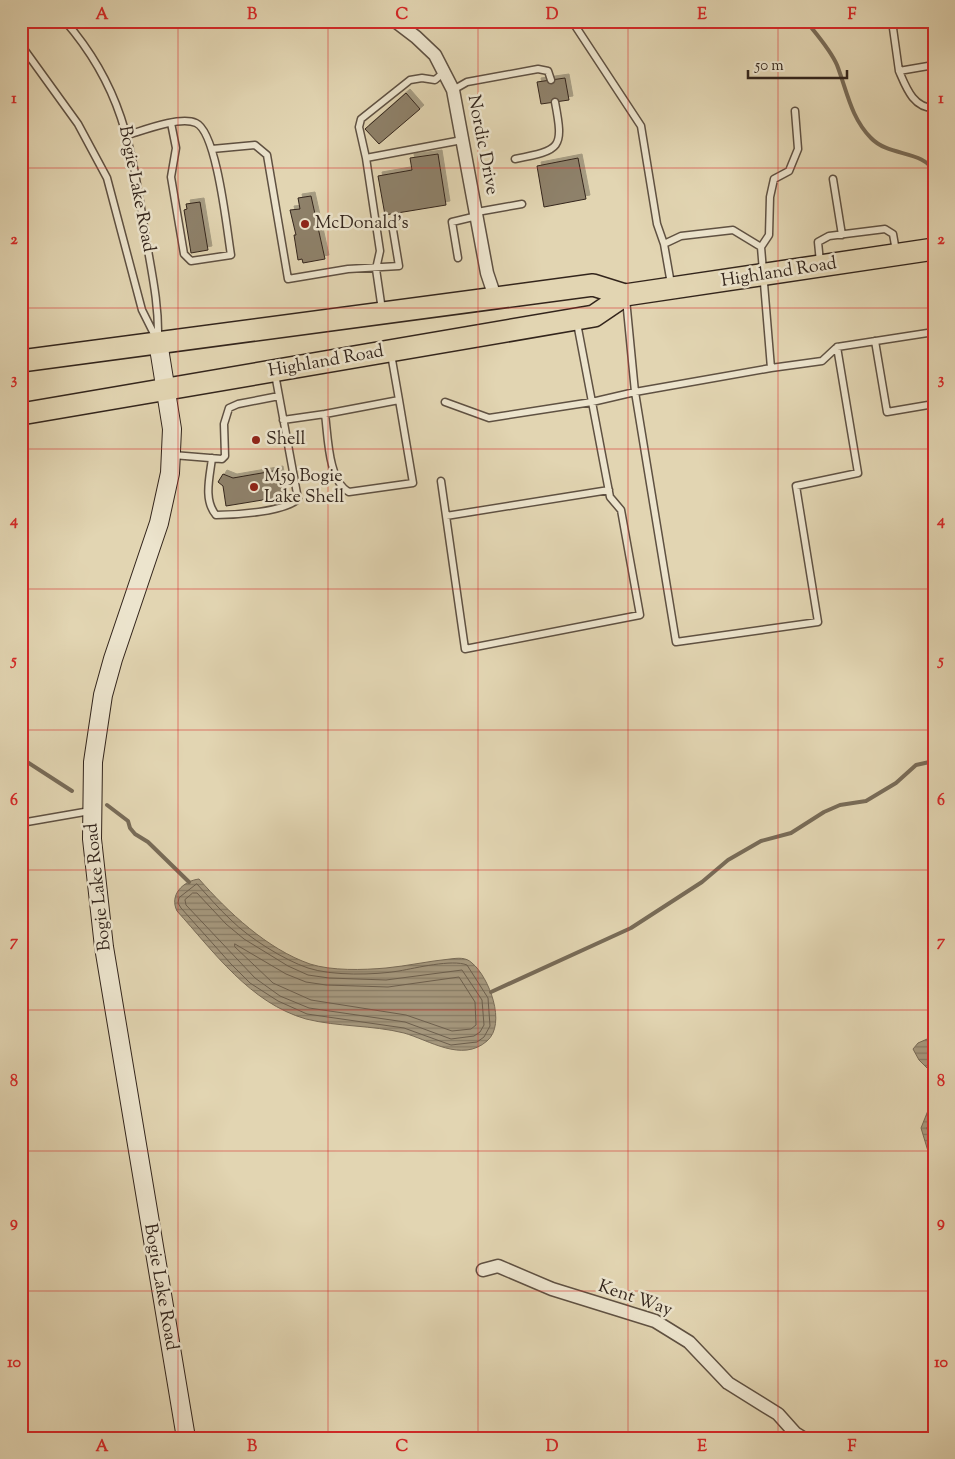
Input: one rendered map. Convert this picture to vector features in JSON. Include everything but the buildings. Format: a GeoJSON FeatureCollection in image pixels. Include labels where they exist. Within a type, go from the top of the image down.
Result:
{"type":"FeatureCollection","features":[{"type":"Feature","properties":{"kind":"highway","name":"Highland Road"},"geometry":{"type":"LineString","coordinates":[[21,414],[594,316],[625,296],[934,249]]}},
{"type":"Feature","properties":{"kind":"highway","name":"Highland Road"},"geometry":{"type":"LineString","coordinates":[[21,361],[593,285],[625,296]]}},
{"type":"Feature","properties":{"kind":"highway"},"geometry":{"type":"LineString","coordinates":[[494,333],[499,325],[502,311],[495,297]]}},
{"type":"Feature","properties":{"kind":"main road","name":"Bogie Lake Road"},"geometry":{"type":"LineString","coordinates":[[158,342],[172,429],[172,455],[168,488],[159,523],[113,659],[103,695],[93,762],[91,811],[94,867],[104,947],[186,1438]]}},
{"type":"Feature","properties":{"kind":"street","name":"Nordic Drive"},"geometry":{"type":"LineString","coordinates":[[395,21],[416,37],[435,56],[453,90],[464,139],[488,272],[495,297]]}},
{"type":"Feature","properties":{"kind":"street","name":"Kent Way"},"geometry":{"type":"LineString","coordinates":[[483,1270],[498,1266],[552,1289],[655,1321],[689,1342],[728,1383],[778,1414],[795,1433],[803,1438]]}},
{"type":"Feature","properties":{"kind":"lane","name":"Bogie Lake Road"},"geometry":{"type":"LineString","coordinates":[[66,21],[86,45],[105,77],[128,135],[158,308],[158,342]]}},
{"type":"Feature","properties":{"kind":"lane"},"geometry":{"type":"LineString","coordinates":[[572,21],[640,126],[657,224],[664,244],[672,288]]}},
{"type":"Feature","properties":{"kind":"lane"},"geometry":{"type":"LineString","coordinates":[[892,21],[899,70],[907,90],[915,101],[926,108],[934,108]]}},
{"type":"Feature","properties":{"kind":"lane","name":"Bogie Lake Road"},"geometry":{"type":"LineString","coordinates":[[23,49],[78,124],[107,178],[142,310],[158,342]]}},
{"type":"Feature","properties":{"kind":"lane"},"geometry":{"type":"LineString","coordinates":[[899,70],[934,65]]}},
{"type":"Feature","properties":{"kind":"lane"},"geometry":{"type":"LineString","coordinates":[[453,90],[467,82],[538,70],[548,71],[551,80]]}},
{"type":"Feature","properties":{"kind":"lane"},"geometry":{"type":"LineString","coordinates":[[383,312],[376,269],[380,251],[360,127],[362,119],[410,80],[422,78],[435,80],[444,72]]}},
{"type":"Feature","properties":{"kind":"lane"},"geometry":{"type":"LineString","coordinates":[[515,160],[547,153],[556,145],[561,133],[555,102]]}},
{"type":"Feature","properties":{"kind":"lane"},"geometry":{"type":"LineString","coordinates":[[771,368],[761,247],[769,236],[770,197],[774,179],[789,171],[798,149],[796,111]]}},
{"type":"Feature","properties":{"kind":"lane"},"geometry":{"type":"LineString","coordinates":[[128,135],[171,123],[188,121],[198,124],[205,131],[212,149],[231,255],[190,260],[184,254],[171,177],[176,148],[171,123]]}},
{"type":"Feature","properties":{"kind":"lane"},"geometry":{"type":"LineString","coordinates":[[366,158],[464,139]]}},
{"type":"Feature","properties":{"kind":"lane"},"geometry":{"type":"LineString","coordinates":[[212,149],[255,145],[264,150],[270,166],[288,279],[348,269],[376,269],[399,266],[393,230]]}},
{"type":"Feature","properties":{"kind":"lane"},"geometry":{"type":"LineString","coordinates":[[833,179],[842,235]]}},
{"type":"Feature","properties":{"kind":"lane"},"geometry":{"type":"LineString","coordinates":[[458,258],[452,222],[477,214],[522,204]]}},
{"type":"Feature","properties":{"kind":"lane"},"geometry":{"type":"LineString","coordinates":[[821,267],[818,242],[822,238],[885,229],[890,230],[893,234],[897,255]]}},
{"type":"Feature","properties":{"kind":"lane"},"geometry":{"type":"LineString","coordinates":[[664,244],[681,236],[733,230],[761,247]]}},
{"type":"Feature","properties":{"kind":"lane"},"geometry":{"type":"LineString","coordinates":[[625,296],[630,327],[635,392],[676,642],[818,622],[796,486],[858,473],[837,347]]}},
{"type":"Feature","properties":{"kind":"lane"},"geometry":{"type":"LineString","coordinates":[[441,481],[465,649],[640,615],[621,510],[610,497],[608,490],[576,319]]}},
{"type":"Feature","properties":{"kind":"lane"},"geometry":{"type":"LineString","coordinates":[[445,402],[489,418],[592,402],[635,392],[771,368],[822,361],[837,347],[934,332]]}},
{"type":"Feature","properties":{"kind":"lane"},"geometry":{"type":"LineString","coordinates":[[875,341],[887,412],[934,404]]}},
{"type":"Feature","properties":{"kind":"lane"},"geometry":{"type":"LineString","coordinates":[[325,414],[334,474],[340,488],[349,492],[413,483],[391,351]]}},
{"type":"Feature","properties":{"kind":"lane"},"geometry":{"type":"LineString","coordinates":[[212,458],[209,493],[210,505],[216,516],[233,515],[294,503],[298,499],[275,370]]}},
{"type":"Feature","properties":{"kind":"lane"},"geometry":{"type":"LineString","coordinates":[[172,455],[222,459],[225,456],[224,424],[229,408],[238,404],[279,396]]}},
{"type":"Feature","properties":{"kind":"lane"},"geometry":{"type":"LineString","coordinates":[[283,420],[399,400]]}},
{"type":"Feature","properties":{"kind":"lane"},"geometry":{"type":"LineString","coordinates":[[446,516],[608,490]]}},
{"type":"Feature","properties":{"kind":"lane"},"geometry":{"type":"LineString","coordinates":[[21,823],[91,811]]}},
{"type":"Feature","properties":{"kind":"water"},"geometry":{"type":"Polygon","coordinates":[[[199,879],[249,928],[279,949],[310,964],[338,969],[368,969],[462,958],[467,960],[478,970],[489,989],[496,1013],[493,1033],[487,1041],[477,1047],[467,1050],[456,1050],[404,1033],[318,1022],[286,1011],[250,989],[219,959],[177,911],[175,905],[176,894],[183,886],[199,879]]]}},
{"type":"Feature","properties":{"kind":"water"},"geometry":{"type":"Polygon","coordinates":[[[934,1036],[934,1171],[921,1128],[929,1108],[930,1071],[919,1060],[913,1049],[918,1043],[934,1036]]]}},
{"type":"Feature","properties":{"kind":"waterway"},"geometry":{"type":"LineString","coordinates":[[806,21],[834,59],[850,104],[864,130],[878,144],[922,160],[934,172]]}},
{"type":"Feature","properties":{"kind":"waterway"},"geometry":{"type":"LineString","coordinates":[[21,758],[72,791]]}},
{"type":"Feature","properties":{"kind":"waterway"},"geometry":{"type":"LineString","coordinates":[[491,992],[631,928],[702,882],[728,860],[761,841],[791,833],[824,812],[840,805],[866,801],[896,783],[916,765],[934,761]]}},
{"type":"Feature","properties":{"kind":"waterway"},"geometry":{"type":"LineString","coordinates":[[107,805],[128,821],[130,828],[135,834],[148,842],[189,882]]}},
{"type":"Feature","properties":{"kind":"place","name":"McDonald's"},"geometry":{"type":"Point","coordinates":[305,224]}},
{"type":"Feature","properties":{"kind":"place","name":"Shell"},"geometry":{"type":"Point","coordinates":[256,440]}},
{"type":"Feature","properties":{"kind":"place","name":"M59 Bogie Lake Shell"},"geometry":{"type":"Point","coordinates":[254,487]}}]}
